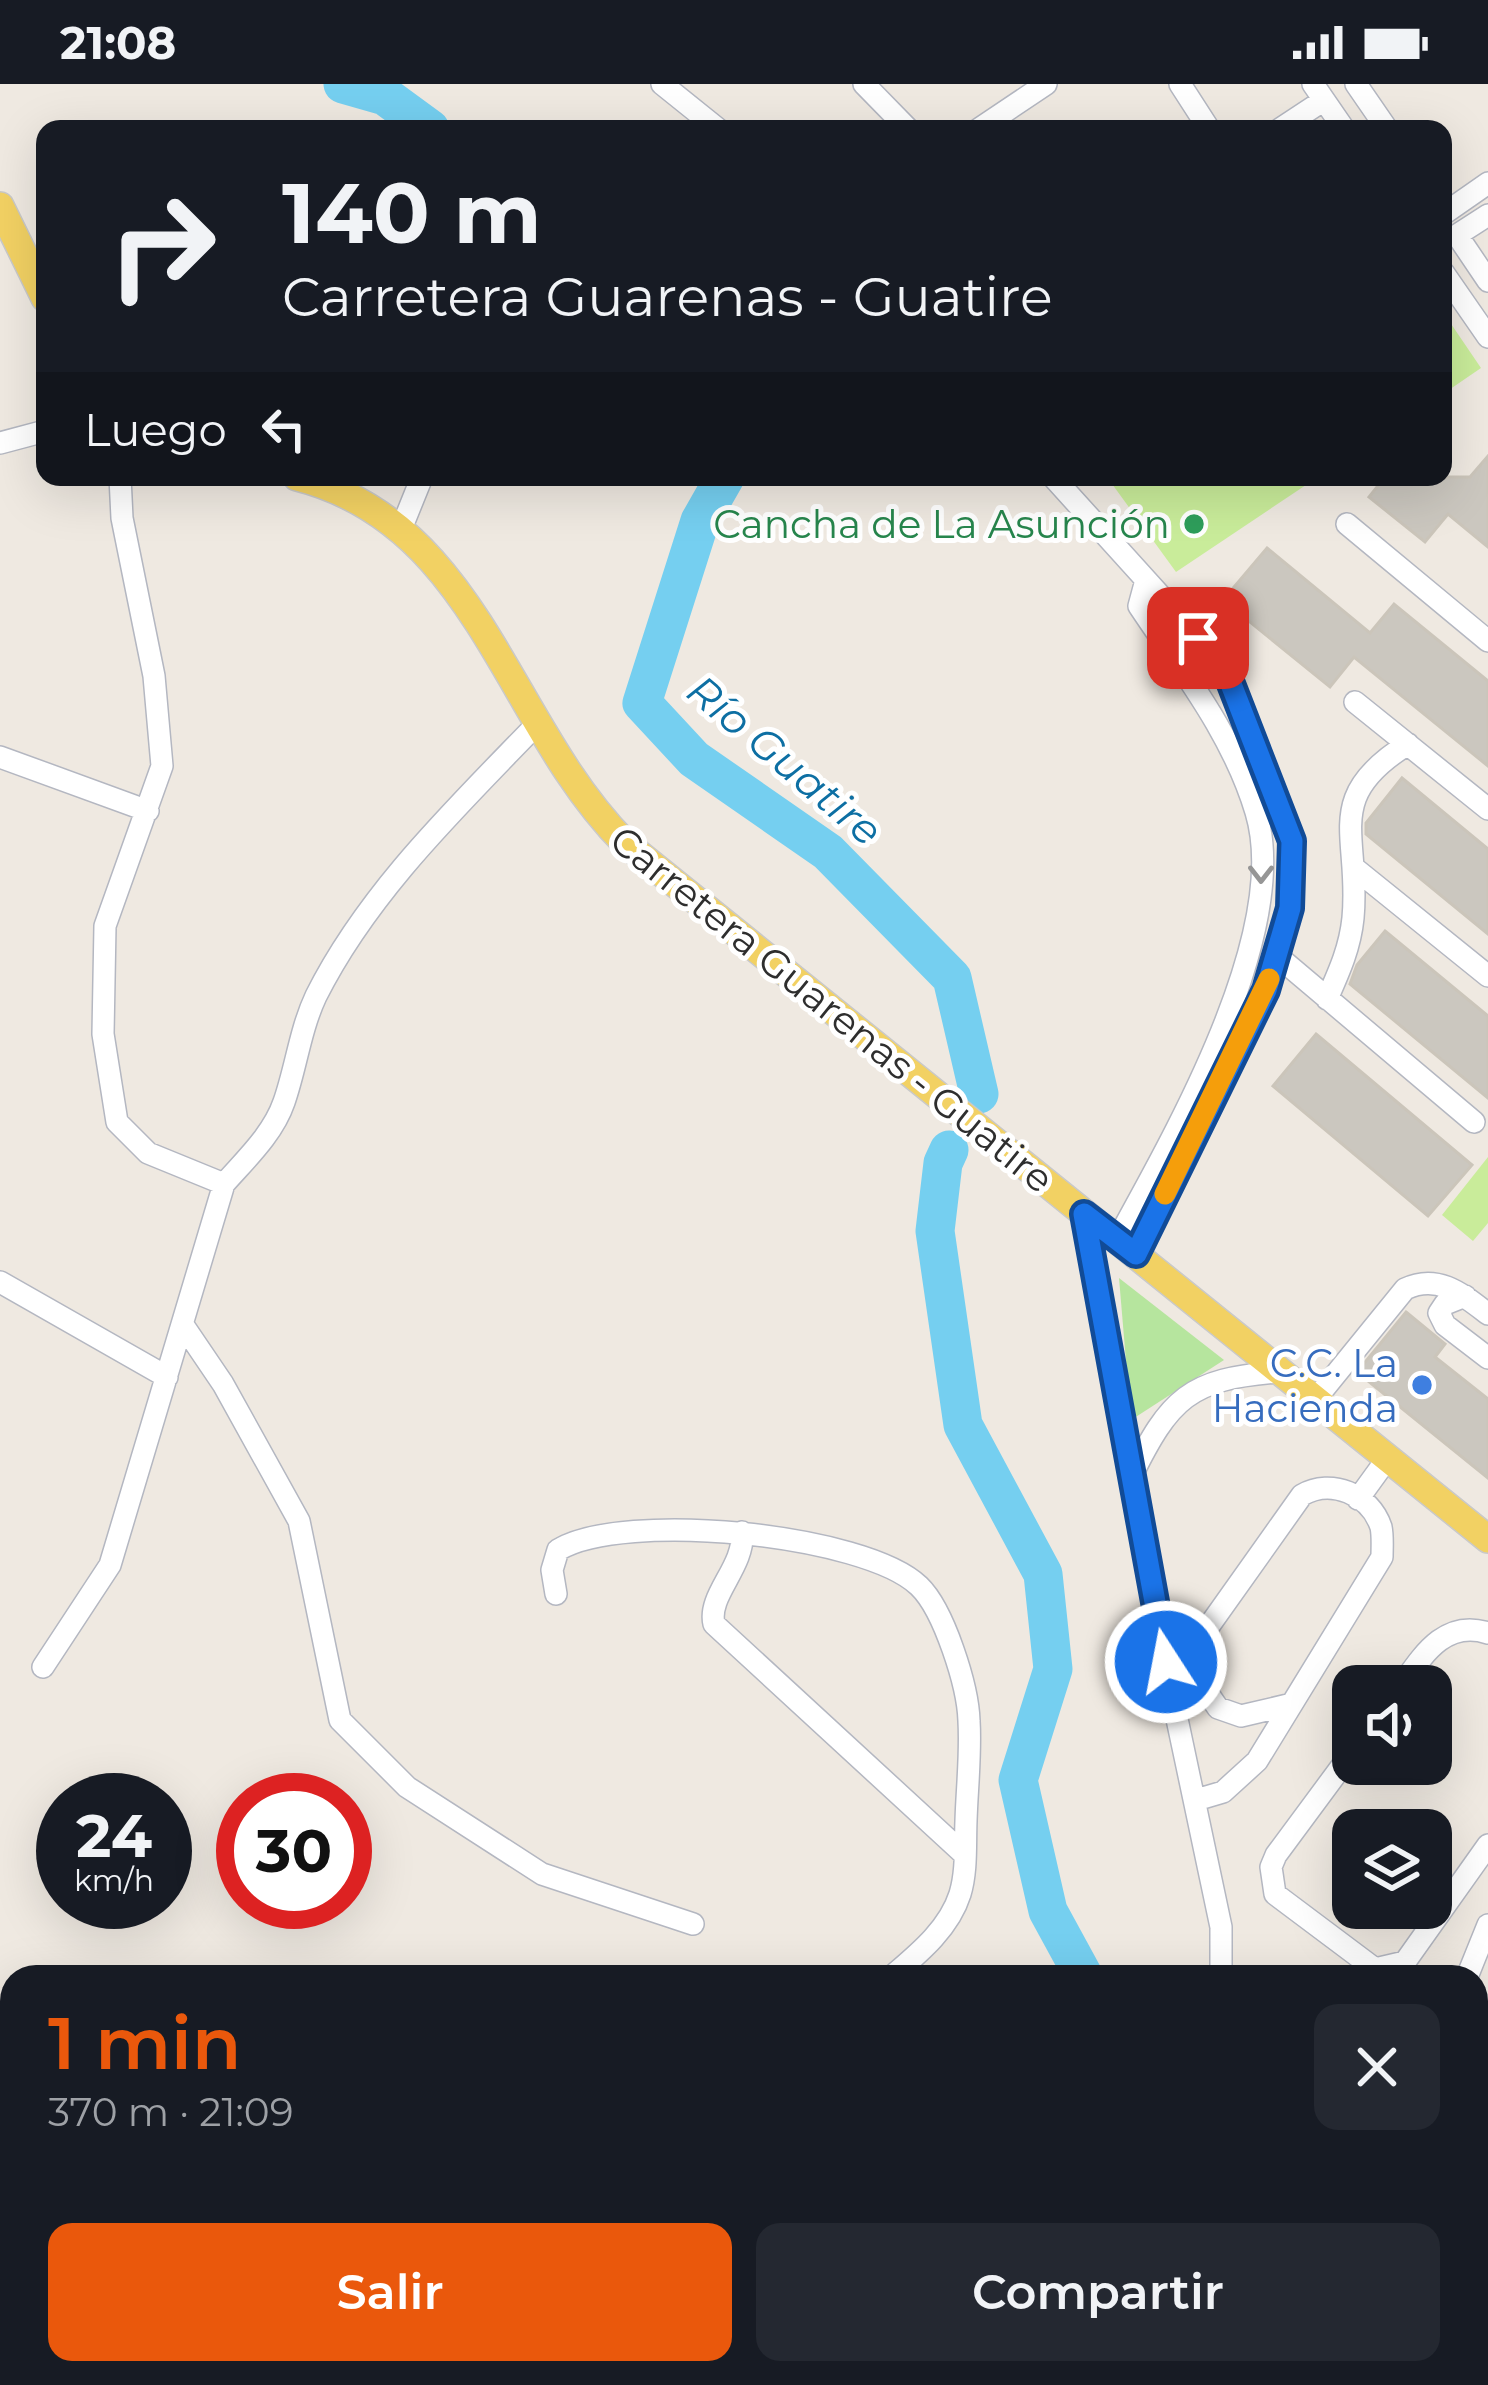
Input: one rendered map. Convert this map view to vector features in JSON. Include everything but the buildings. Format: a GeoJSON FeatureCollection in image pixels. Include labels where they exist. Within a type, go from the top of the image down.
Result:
{"type":"FeatureCollection","features":[{"type":"Feature","properties":{"kind":"main road"},"geometry":{"type":"LineString","coordinates":[[0,206],[36,280]]}},
{"type":"Feature","properties":{"kind":"main road","name":"Carretera Guarenas - Guatire"},"geometry":{"type":"LineString","coordinates":[[325,486],[350,494],[431,556],[454,585],[577,787],[625,843],[1488,1539]]}},
{"type":"Feature","properties":{"kind":"street"},"geometry":{"type":"LineString","coordinates":[[662,84],[707,120]]}},
{"type":"Feature","properties":{"kind":"street"},"geometry":{"type":"LineString","coordinates":[[864,84],[899,120]]}},
{"type":"Feature","properties":{"kind":"street"},"geometry":{"type":"LineString","coordinates":[[992,120],[1046,84]]}},
{"type":"Feature","properties":{"kind":"street"},"geometry":{"type":"LineString","coordinates":[[1180,84],[1203,120]]}},
{"type":"Feature","properties":{"kind":"street"},"geometry":{"type":"LineString","coordinates":[[1356,84],[1382,120]]}},
{"type":"Feature","properties":{"kind":"street"},"geometry":{"type":"LineString","coordinates":[[1289,120],[1318,92],[1338,120]]}},
{"type":"Feature","properties":{"kind":"street"},"geometry":{"type":"LineString","coordinates":[[1452,208],[1488,183]]}},
{"type":"Feature","properties":{"kind":"street"},"geometry":{"type":"LineString","coordinates":[[1488,214],[1457,235],[1488,281]]}},
{"type":"Feature","properties":{"kind":"street"},"geometry":{"type":"LineString","coordinates":[[1452,284],[1487,333]]}},
{"type":"Feature","properties":{"kind":"street"},"geometry":{"type":"LineString","coordinates":[[0,443],[36,433]]}},
{"type":"Feature","properties":{"kind":"street"},"geometry":{"type":"LineString","coordinates":[[120,486],[122,518],[154,676],[162,766],[105,926],[103,1034],[117,1122],[148,1153],[224,1184]]}},
{"type":"Feature","properties":{"kind":"street"},"geometry":{"type":"LineString","coordinates":[[401,529],[418,486]]}},
{"type":"Feature","properties":{"kind":"street"},"geometry":{"type":"LineString","coordinates":[[1061,486],[1224,666],[1292,841],[1290,908],[1266,990],[1126,1247]]}},
{"type":"Feature","properties":{"kind":"street"},"geometry":{"type":"LineString","coordinates":[[1347,524],[1488,640]]}},
{"type":"Feature","properties":{"kind":"street"},"geometry":{"type":"LineString","coordinates":[[1126,1247],[1223,1022],[1250,948],[1264,882],[1257,815],[1224,733],[1139,606],[1146,580]]}},
{"type":"Feature","properties":{"kind":"street"},"geometry":{"type":"LineString","coordinates":[[1355,702],[1488,809]]}},
{"type":"Feature","properties":{"kind":"street"},"geometry":{"type":"LineString","coordinates":[[43,1666],[110,1564],[224,1184],[262,1141],[283,1106],[316,997],[380,897],[536,724]]}},
{"type":"Feature","properties":{"kind":"street"},"geometry":{"type":"LineString","coordinates":[[1327,999],[1349,946],[1351,819],[1356,791],[1367,772],[1408,744]]}},
{"type":"Feature","properties":{"kind":"street"},"geometry":{"type":"LineString","coordinates":[[0,757],[148,811]]}},
{"type":"Feature","properties":{"kind":"street"},"geometry":{"type":"LineString","coordinates":[[1353,867],[1488,976]]}},
{"type":"Feature","properties":{"kind":"street"},"geometry":{"type":"LineString","coordinates":[[1275,954],[1474,1122]]}},
{"type":"Feature","properties":{"kind":"street"},"geometry":{"type":"LineString","coordinates":[[1084,1214],[1130,1477],[1221,1927],[1221,1965]]}},
{"type":"Feature","properties":{"kind":"street"},"geometry":{"type":"LineString","coordinates":[[0,1282],[167,1377]]}},
{"type":"Feature","properties":{"kind":"street"},"geometry":{"type":"LineString","coordinates":[[1314,1401],[1406,1289],[1420,1282],[1433,1282],[1465,1296],[1488,1314]]}},
{"type":"Feature","properties":{"kind":"street"},"geometry":{"type":"LineString","coordinates":[[1465,1296],[1445,1304],[1439,1313],[1445,1325],[1488,1358]]}},
{"type":"Feature","properties":{"kind":"street"},"geometry":{"type":"LineString","coordinates":[[183,1325],[223,1384],[298,1521],[340,1720],[407,1787],[542,1874],[693,1924]]}},
{"type":"Feature","properties":{"kind":"street"},"geometry":{"type":"LineString","coordinates":[[1130,1477],[1155,1428],[1194,1391],[1219,1379],[1278,1372]]}},
{"type":"Feature","properties":{"kind":"street"},"geometry":{"type":"LineString","coordinates":[[1358,1499],[1387,1459]]}},
{"type":"Feature","properties":{"kind":"street"},"geometry":{"type":"LineString","coordinates":[[1196,1800],[1217,1795],[1257,1761],[1292,1704],[1382,1557],[1382,1529],[1372,1511],[1329,1486],[1302,1495],[1209,1626],[1199,1649],[1200,1677],[1218,1708],[1241,1716],[1292,1704]]}},
{"type":"Feature","properties":{"kind":"street"},"geometry":{"type":"LineString","coordinates":[[556,1594],[553,1570],[558,1550],[616,1532],[670,1527],[742,1532],[850,1555],[919,1586],[938,1609],[970,1717],[965,1855],[959,1896],[947,1919],[904,1965]]}},
{"type":"Feature","properties":{"kind":"street"},"geometry":{"type":"LineString","coordinates":[[742,1532],[743,1547],[714,1607],[714,1624],[965,1855]]}},
{"type":"Feature","properties":{"kind":"street"},"geometry":{"type":"LineString","coordinates":[[1418,1665],[1440,1638],[1460,1630],[1488,1633]]}},
{"type":"Feature","properties":{"kind":"street"},"geometry":{"type":"LineString","coordinates":[[1173,1700],[1208,1696]]}},
{"type":"Feature","properties":{"kind":"street"},"geometry":{"type":"LineString","coordinates":[[1332,1779],[1276,1855],[1272,1880],[1275,1894],[1370,1965]]}},
{"type":"Feature","properties":{"kind":"street"},"geometry":{"type":"LineString","coordinates":[[1390,1965],[1405,1961],[1488,1845]]}},
{"type":"Feature","properties":{"kind":"street"},"geometry":{"type":"LineString","coordinates":[[1472,1965],[1488,1925]]}},
{"type":"Feature","properties":{"kind":"green space"},"geometry":{"type":"Polygon","coordinates":[[[1452,325],[1481,368],[1452,388],[1452,325]]]}},
{"type":"Feature","properties":{"kind":"green space","name":"Cancha de La Asunción"},"geometry":{"type":"Polygon","coordinates":[[[1114,486],[1305,486],[1176,572],[1114,486]]]}},
{"type":"Feature","properties":{"kind":"green space"},"geometry":{"type":"Polygon","coordinates":[[[1488,1157],[1488,1223],[1473,1241],[1442,1215],[1488,1157]]]}},
{"type":"Feature","properties":{"kind":"green space"},"geometry":{"type":"Polygon","coordinates":[[[1119,1278],[1224,1360],[1131,1420],[1119,1278]]]}},
{"type":"Feature","properties":{"kind":"waterway","name":"Río Guatire"},"geometry":{"type":"LineString","coordinates":[[343,84],[385,96],[418,120]]}},
{"type":"Feature","properties":{"kind":"waterway","name":"Río Guatire"},"geometry":{"type":"LineString","coordinates":[[720,486],[700,521],[642,703],[694,759],[828,852],[952,978],[979,1094]]}},
{"type":"Feature","properties":{"kind":"waterway","name":"Río Guatire"},"geometry":{"type":"LineString","coordinates":[[949,1150],[943,1163],[935,1231],[963,1425],[1043,1574],[1053,1669],[1018,1780],[1048,1911],[1077,1965]]}},
{"type":"Feature","properties":{"kind":"slow traffic"},"geometry":{"type":"LineString","coordinates":[[1165,1194],[1269,979]]}},
{"type":"Feature","properties":{"kind":"place","name":"Cancha de La Asunción"},"geometry":{"type":"Point","coordinates":[1194,524]}},
{"type":"Feature","properties":{"kind":"place","name":"C.C. La Hacienda"},"geometry":{"type":"Point","coordinates":[1422,1385]}},
{"type":"Feature","properties":{"kind":"route"},"geometry":{"type":"LineString","coordinates":[[1166,1662],[1084,1214],[1136,1254],[1266,990],[1290,908],[1292,841],[1224,666],[1198,638]]}}]}
